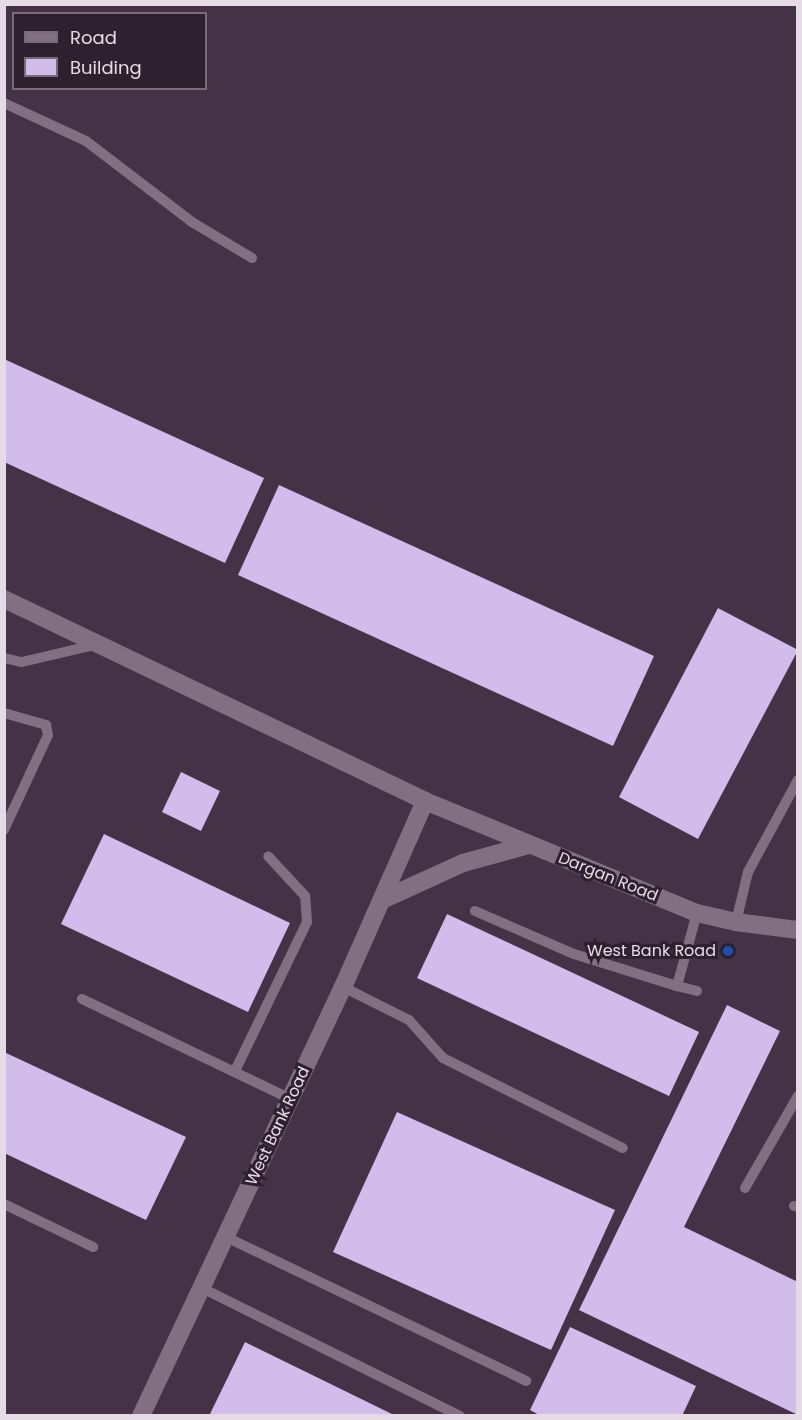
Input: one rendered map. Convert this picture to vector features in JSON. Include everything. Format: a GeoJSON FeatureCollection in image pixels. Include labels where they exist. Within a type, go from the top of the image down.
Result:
{"type":"FeatureCollection","features":[{"type":"Feature","properties":{"kind":"street","name":"Dargan Road"},"geometry":{"type":"LineString","coordinates":[[4,599],[425,801],[529,845],[697,913],[736,922],[798,930]]}},
{"type":"Feature","properties":{"kind":"street","name":"West Bank Road"},"geometry":{"type":"LineString","coordinates":[[141,1416],[343,987],[425,801]]}},
{"type":"Feature","properties":{"kind":"street"},"geometry":{"type":"LineString","coordinates":[[382,900],[471,860],[529,845]]}},
{"type":"Feature","properties":{"kind":"lane"},"geometry":{"type":"LineString","coordinates":[[4,103],[86,141],[192,222],[252,258]]}},
{"type":"Feature","properties":{"kind":"lane"},"geometry":{"type":"LineString","coordinates":[[4,658],[22,662],[99,644]]}},
{"type":"Feature","properties":{"kind":"lane"},"geometry":{"type":"LineString","coordinates":[[4,713],[46,725],[48,735],[4,830]]}},
{"type":"Feature","properties":{"kind":"lane"},"geometry":{"type":"LineString","coordinates":[[736,922],[748,872],[798,780]]}},
{"type":"Feature","properties":{"kind":"lane"},"geometry":{"type":"LineString","coordinates":[[235,1071],[307,922],[305,896],[267,856]]}},
{"type":"Feature","properties":{"kind":"lane"},"geometry":{"type":"LineString","coordinates":[[475,911],[574,954],[697,991]]}},
{"type":"Feature","properties":{"kind":"lane"},"geometry":{"type":"LineString","coordinates":[[677,986],[697,913]]}},
{"type":"Feature","properties":{"kind":"lane"},"geometry":{"type":"LineString","coordinates":[[343,987],[409,1020],[443,1058],[623,1148]]}},
{"type":"Feature","properties":{"kind":"lane"},"geometry":{"type":"LineString","coordinates":[[82,999],[291,1099]]}},
{"type":"Feature","properties":{"kind":"lane"},"geometry":{"type":"LineString","coordinates":[[745,1188],[798,1096]]}},
{"type":"Feature","properties":{"kind":"lane"},"geometry":{"type":"LineString","coordinates":[[4,1204],[93,1247]]}},
{"type":"Feature","properties":{"kind":"lane"},"geometry":{"type":"LineString","coordinates":[[226,1237],[526,1381]]}},
{"type":"Feature","properties":{"kind":"lane"},"geometry":{"type":"LineString","coordinates":[[202,1288],[460,1416]]}},
{"type":"Feature","properties":{"kind":"shaded area"},"geometry":{"type":"Polygon","coordinates":[[[5,5],[797,5],[797,1415],[5,1416],[5,5]]]}},
{"type":"Feature","properties":{"kind":"building"},"geometry":{"type":"Polygon","coordinates":[[[4,359],[264,478],[225,563],[4,462],[4,359]]]}},
{"type":"Feature","properties":{"kind":"building"},"geometry":{"type":"Polygon","coordinates":[[[279,485],[654,656],[613,746],[238,575],[279,485]]]}},
{"type":"Feature","properties":{"kind":"building"},"geometry":{"type":"Polygon","coordinates":[[[718,608],[798,650],[698,839],[619,797],[718,608]]]}},
{"type":"Feature","properties":{"kind":"building"},"geometry":{"type":"Polygon","coordinates":[[[181,772],[220,791],[201,831],[162,812],[181,772]]]}},
{"type":"Feature","properties":{"kind":"building"},"geometry":{"type":"Polygon","coordinates":[[[104,834],[290,923],[248,1012],[61,924],[104,834]]]}},
{"type":"Feature","properties":{"kind":"building"},"geometry":{"type":"Polygon","coordinates":[[[447,914],[699,1032],[669,1096],[417,978],[447,914]]]}},
{"type":"Feature","properties":{"kind":"building"},"geometry":{"type":"Polygon","coordinates":[[[727,1005],[780,1031],[684,1227],[798,1282],[798,1415],[579,1310],[727,1005]]]}},
{"type":"Feature","properties":{"kind":"building"},"geometry":{"type":"Polygon","coordinates":[[[4,1052],[186,1137],[146,1220],[4,1153],[4,1052]]]}},
{"type":"Feature","properties":{"kind":"building"},"geometry":{"type":"Polygon","coordinates":[[[397,1112],[615,1210],[551,1350],[333,1252],[397,1112]]]}},
{"type":"Feature","properties":{"kind":"building"},"geometry":{"type":"Polygon","coordinates":[[[570,1327],[696,1386],[682,1416],[541,1416],[530,1410],[570,1327]]]}},
{"type":"Feature","properties":{"kind":"building"},"geometry":{"type":"Polygon","coordinates":[[[245,1342],[396,1416],[209,1416],[245,1342]]]}},
{"type":"Feature","properties":{"kind":"place","name":"West Bank Road"},"geometry":{"type":"Point","coordinates":[728,951]}}]}
